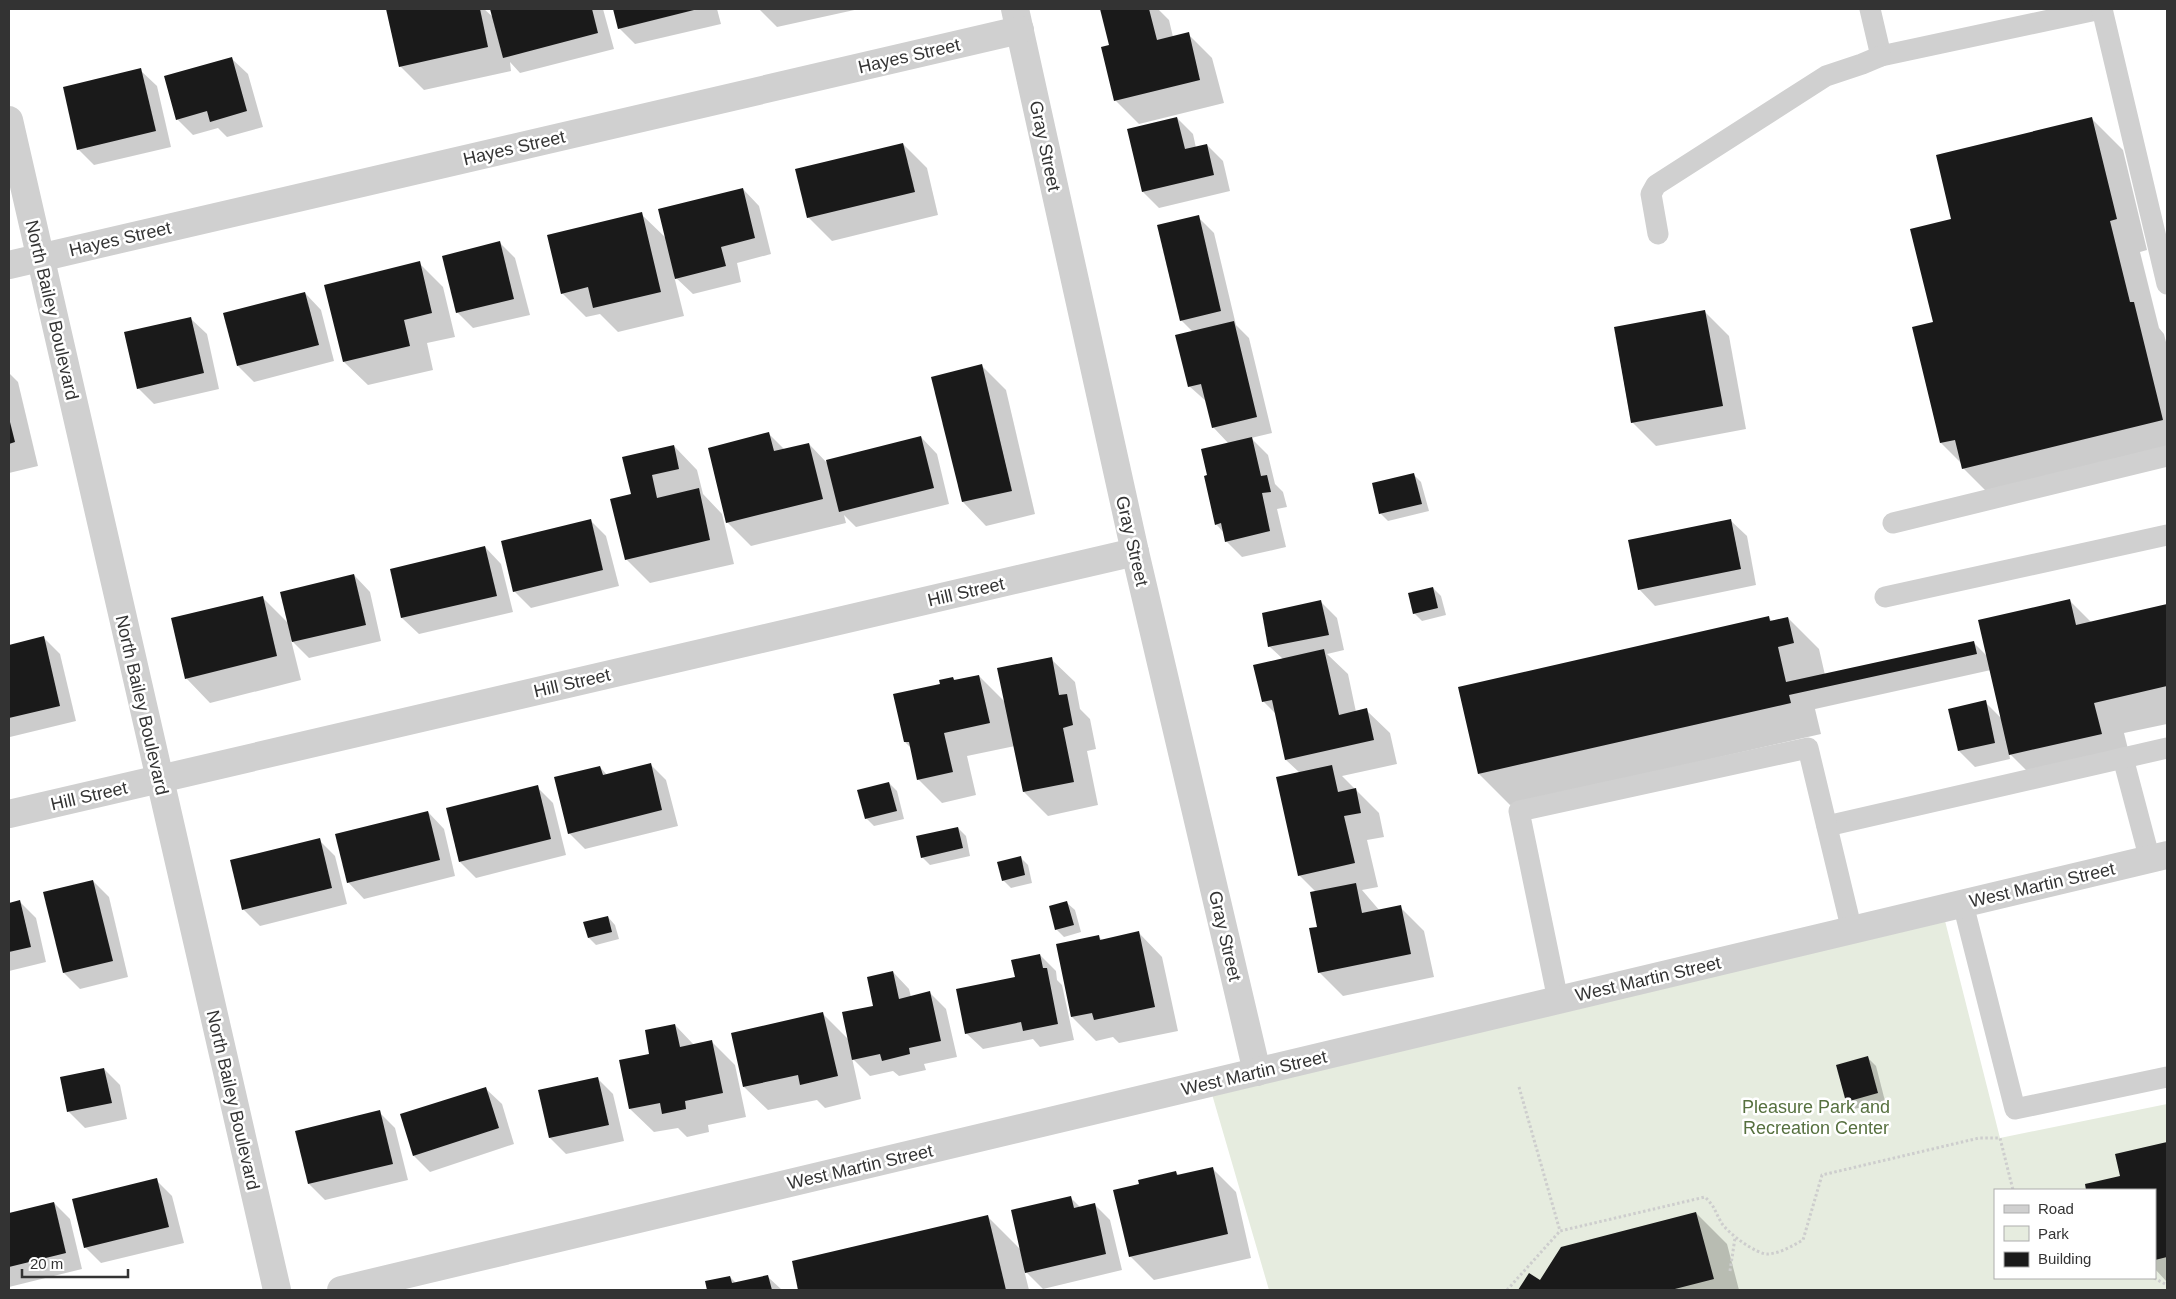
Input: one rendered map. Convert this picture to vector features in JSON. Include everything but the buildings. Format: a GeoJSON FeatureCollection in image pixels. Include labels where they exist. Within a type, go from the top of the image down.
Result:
{"type":"FeatureCollection","features":[{"type":"Feature","properties":{"kind":"street","name":"Hayes Street"},"geometry":{"type":"LineString","coordinates":[[9,265],[1017,20]]}},
{"type":"Feature","properties":{"kind":"street","name":"Gray Street"},"geometry":{"type":"LineString","coordinates":[[1017,20],[1134,552],[1257,1072]]}},
{"type":"Feature","properties":{"kind":"street","name":"North Bailey Boulevard"},"geometry":{"type":"LineString","coordinates":[[9,120],[158,780],[277,1290]]}},
{"type":"Feature","properties":{"kind":"street","name":"Hill Street"},"geometry":{"type":"LineString","coordinates":[[9,814],[1134,552]]}},
{"type":"Feature","properties":{"kind":"street","name":"West Martin Street"},"geometry":{"type":"LineString","coordinates":[[341,1290],[2158,858]]}},
{"type":"Feature","properties":{"kind":"lane"},"geometry":{"type":"LineString","coordinates":[[1870,9],[1881,56]]}},
{"type":"Feature","properties":{"kind":"lane"},"geometry":{"type":"LineString","coordinates":[[1658,234],[1651,194],[1656,185],[1826,76],[1881,56],[2102,9],[2167,284]]}},
{"type":"Feature","properties":{"kind":"lane"},"geometry":{"type":"LineString","coordinates":[[1893,523],[2167,456]]}},
{"type":"Feature","properties":{"kind":"lane"},"geometry":{"type":"LineString","coordinates":[[1885,597],[2167,535]]}},
{"type":"Feature","properties":{"kind":"lane"},"geometry":{"type":"LineString","coordinates":[[1558,1000],[1518,811],[1808,748],[1852,931]]}},
{"type":"Feature","properties":{"kind":"lane"},"geometry":{"type":"LineString","coordinates":[[1827,826],[2167,748]]}},
{"type":"Feature","properties":{"kind":"lane"},"geometry":{"type":"LineString","coordinates":[[2123,758],[2158,858]]}},
{"type":"Feature","properties":{"kind":"lane"},"geometry":{"type":"LineString","coordinates":[[1963,904],[2015,1109],[2167,1077]]}},
{"type":"Feature","properties":{"kind":"path"},"geometry":{"type":"LineString","coordinates":[[1520,1087],[1560,1231]]}},
{"type":"Feature","properties":{"kind":"path"},"geometry":{"type":"LineString","coordinates":[[1507,1290],[1560,1231],[1705,1197],[1716,1209],[1721,1223],[1735,1238],[1765,1254],[1783,1251],[1803,1240],[1822,1175],[1979,1138],[2000,1138],[2013,1189]]}},
{"type":"Feature","properties":{"kind":"path"},"geometry":{"type":"LineString","coordinates":[[1730,1271],[1735,1238]]}},
{"type":"Feature","properties":{"kind":"path"},"geometry":{"type":"LineString","coordinates":[[2156,1279],[2167,1286]]}},
{"type":"Feature","properties":{"kind":"green space","name":"Pleasure Park and Recreation Center"},"geometry":{"type":"Polygon","coordinates":[[[1942,909],[2000,1138],[2167,1104],[2167,1290],[1269,1290],[1209,1084],[1942,909]]]}}]}
